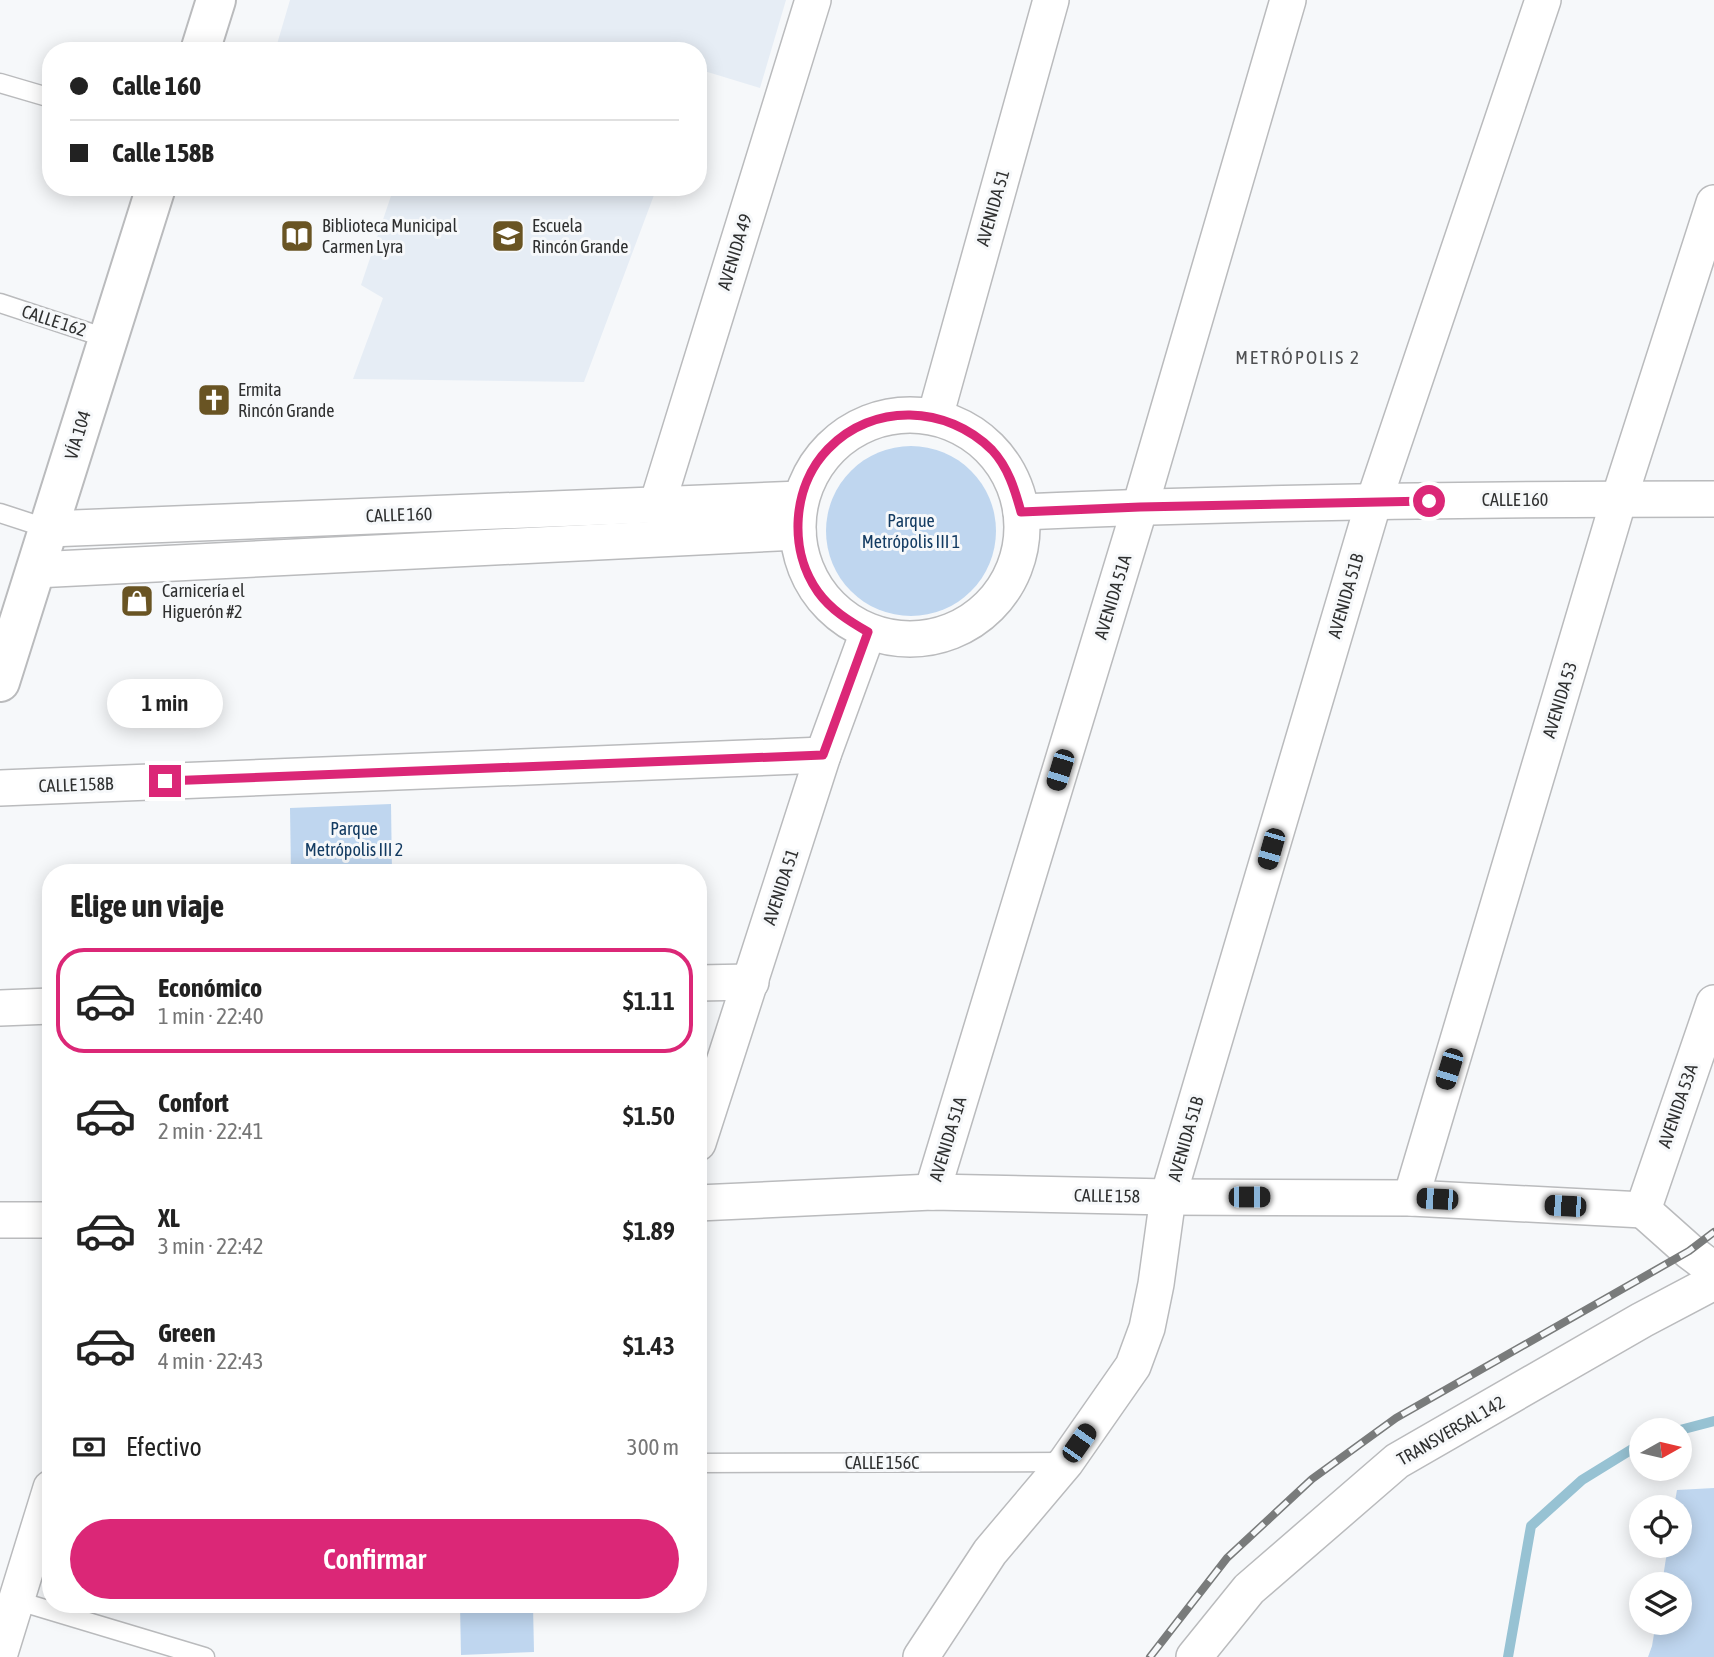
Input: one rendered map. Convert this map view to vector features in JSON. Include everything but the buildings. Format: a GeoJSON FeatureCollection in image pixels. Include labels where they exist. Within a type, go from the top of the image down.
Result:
{"type":"FeatureCollection","features":[{"type":"Feature","properties":{"kind":"main road"},"geometry":{"type":"LineString","coordinates":[[203,42],[216,0]]}},
{"type":"Feature","properties":{"kind":"main road","name":"VÍA 104"},"geometry":{"type":"LineString","coordinates":[[0,682],[153,196]]}},
{"type":"Feature","properties":{"kind":"street","name":"AVENIDA 49"},"geometry":{"type":"LineString","coordinates":[[657,505],[813,0]]}},
{"type":"Feature","properties":{"kind":"street","name":"AVENIDA 51"},"geometry":{"type":"LineString","coordinates":[[934,416],[1051,0]]}},
{"type":"Feature","properties":{"kind":"street","name":"AVENIDA 51A"},"geometry":{"type":"LineString","coordinates":[[932,1192],[1140,507],[1288,0]]}},
{"type":"Feature","properties":{"kind":"street","name":"AVENIDA 51B"},"geometry":{"type":"LineString","coordinates":[[921,1657],[990,1552],[1066,1462],[1133,1366],[1147,1328],[1168,1197],[1374,502],[1543,0]]}},
{"type":"Feature","properties":{"kind":"street","name":"AVENIDA 53"},"geometry":{"type":"LineString","coordinates":[[1411,1198],[1619,499],[1714,203]]}},
{"type":"Feature","properties":{"kind":"street"},"geometry":{"type":"LineString","coordinates":[[906,414],[934,416],[967,429],[993,451],[1012,479],[1021,512],[1020,546],[1010,578],[991,605],[974,619],[934,637],[901,640],[868,632],[840,616],[818,592],[803,564],[799,516],[811,472],[828,449],[851,431],[877,419],[906,414]]}},
{"type":"Feature","properties":{"kind":"street","name":"CALLE 160"},"geometry":{"type":"LineString","coordinates":[[1021,512],[1374,502],[1714,499]]}},
{"type":"Feature","properties":{"kind":"street","name":"CALLE 160"},"geometry":{"type":"LineString","coordinates":[[49,528],[657,505],[799,516]]}},
{"type":"Feature","properties":{"kind":"street","name":"CALLE 160"},"geometry":{"type":"LineString","coordinates":[[35,570],[799,516]]}},
{"type":"Feature","properties":{"kind":"street","name":"AVENIDA 51"},"geometry":{"type":"LineString","coordinates":[[707,1116],[823,755],[868,632]]}},
{"type":"Feature","properties":{"kind":"street","name":"CALLE 158B"},"geometry":{"type":"LineString","coordinates":[[0,788],[823,755]]}},
{"type":"Feature","properties":{"kind":"street"},"geometry":{"type":"LineString","coordinates":[[707,983],[751,982]]}},
{"type":"Feature","properties":{"kind":"street","name":"AVENIDA 53A"},"geometry":{"type":"LineString","coordinates":[[1643,1210],[1714,1003]]}},
{"type":"Feature","properties":{"kind":"street"},"geometry":{"type":"LineString","coordinates":[[0,1008],[42,1006]]}},
{"type":"Feature","properties":{"kind":"street","name":"CALLE 158"},"geometry":{"type":"LineString","coordinates":[[707,1203],[932,1192],[1411,1198],[1643,1210]]}},
{"type":"Feature","properties":{"kind":"street"},"geometry":{"type":"LineString","coordinates":[[1643,1210],[1714,1270]]}},
{"type":"Feature","properties":{"kind":"street"},"geometry":{"type":"LineString","coordinates":[[0,1220],[42,1220]]}},
{"type":"Feature","properties":{"kind":"street","name":"TRANSVERSAL 142"},"geometry":{"type":"LineString","coordinates":[[1194,1657],[1249,1589],[1397,1461],[1642,1320],[1714,1282]]}},
{"type":"Feature","properties":{"kind":"street"},"geometry":{"type":"LineString","coordinates":[[0,1653],[42,1516]]}},
{"type":"Feature","properties":{"kind":"lane"},"geometry":{"type":"LineString","coordinates":[[0,83],[42,95]]}},
{"type":"Feature","properties":{"kind":"lane","name":"CALLE 162"},"geometry":{"type":"LineString","coordinates":[[0,303],[109,339]]}},
{"type":"Feature","properties":{"kind":"lane","name":"CALLE 160"},"geometry":{"type":"LineString","coordinates":[[0,513],[49,528]]}},
{"type":"Feature","properties":{"kind":"lane","name":"CALLE 156C"},"geometry":{"type":"LineString","coordinates":[[707,1463],[1066,1462]]}},
{"type":"Feature","properties":{"kind":"lane"},"geometry":{"type":"LineString","coordinates":[[15,1601],[42,1609]]}},
{"type":"Feature","properties":{"kind":"lane"},"geometry":{"type":"LineString","coordinates":[[56,1613],[205,1657]]}},
{"type":"Feature","properties":{"kind":"shaded area"},"geometry":{"type":"Polygon","coordinates":[[[290,0],[786,0],[760,88],[707,72],[707,42],[278,42],[290,0]]]}},
{"type":"Feature","properties":{"kind":"shaded area","name":"Escuela Rincón Grande"},"geometry":{"type":"Polygon","coordinates":[[[391,196],[654,196],[584,382],[353,379],[383,298],[361,285],[391,196]]]}},
{"type":"Feature","properties":{"kind":"green space","name":"Parque Metrópolis III 1"},"geometry":{"type":"Polygon","coordinates":[[[911,446],[943,453],[971,471],[989,499],[996,531],[989,563],[971,591],[943,609],[911,616],[879,609],[851,591],[833,563],[826,531],[833,499],[851,471],[879,453],[911,446]]]}},
{"type":"Feature","properties":{"kind":"green space","name":"Parque Metrópolis III 2"},"geometry":{"type":"Polygon","coordinates":[[[391,804],[392,864],[291,864],[290,808],[391,804]]]}},
{"type":"Feature","properties":{"kind":"green space"},"geometry":{"type":"Polygon","coordinates":[[[1714,1488],[1714,1657],[1648,1657],[1654,1635],[1692,1635],[1692,1572],[1664,1572],[1666,1558],[1692,1558],[1692,1495],[1676,1495],[1677,1490],[1714,1488]]]}},
{"type":"Feature","properties":{"kind":"green space"},"geometry":{"type":"Polygon","coordinates":[[[460,1613],[533,1613],[534,1652],[461,1655],[460,1613]]]}},
{"type":"Feature","properties":{"kind":"waterway"},"geometry":{"type":"LineString","coordinates":[[1692,1427],[1714,1421]]}},
{"type":"Feature","properties":{"kind":"waterway"},"geometry":{"type":"LineString","coordinates":[[1508,1657],[1531,1526],[1582,1480],[1629,1451]]}},
{"type":"Feature","properties":{"kind":"railway"},"geometry":{"type":"LineString","coordinates":[[1150,1657],[1227,1558],[1312,1479],[1396,1418],[1689,1251],[1714,1232]]}},
{"type":"Feature","properties":{"kind":"place","name":"Biblioteca Municipal Carmen Lyra"},"geometry":{"type":"Point","coordinates":[297,236]}},
{"type":"Feature","properties":{"kind":"place","name":"Escuela Rincón Grande"},"geometry":{"type":"Point","coordinates":[508,236]}},
{"type":"Feature","properties":{"kind":"place","name":"Ermita Rincón Grande"},"geometry":{"type":"Point","coordinates":[214,400]}},
{"type":"Feature","properties":{"kind":"place","name":"Carnicería el Higuerón #2"},"geometry":{"type":"Point","coordinates":[137,601]}},
{"type":"Feature","properties":{"kind":"district","name":"METRÓPOLIS 2"},"geometry":{"type":"Point","coordinates":[1298,357]}},
{"type":"Feature","properties":{"kind":"route"},"geometry":{"type":"LineString","coordinates":[[165,781],[823,755],[868,632],[840,616],[818,592],[803,564],[798,532],[801,499],[811,472],[828,449],[851,431],[877,419],[906,414],[934,416],[967,429],[993,451],[1012,479],[1021,512],[1429,501]]}}]}
